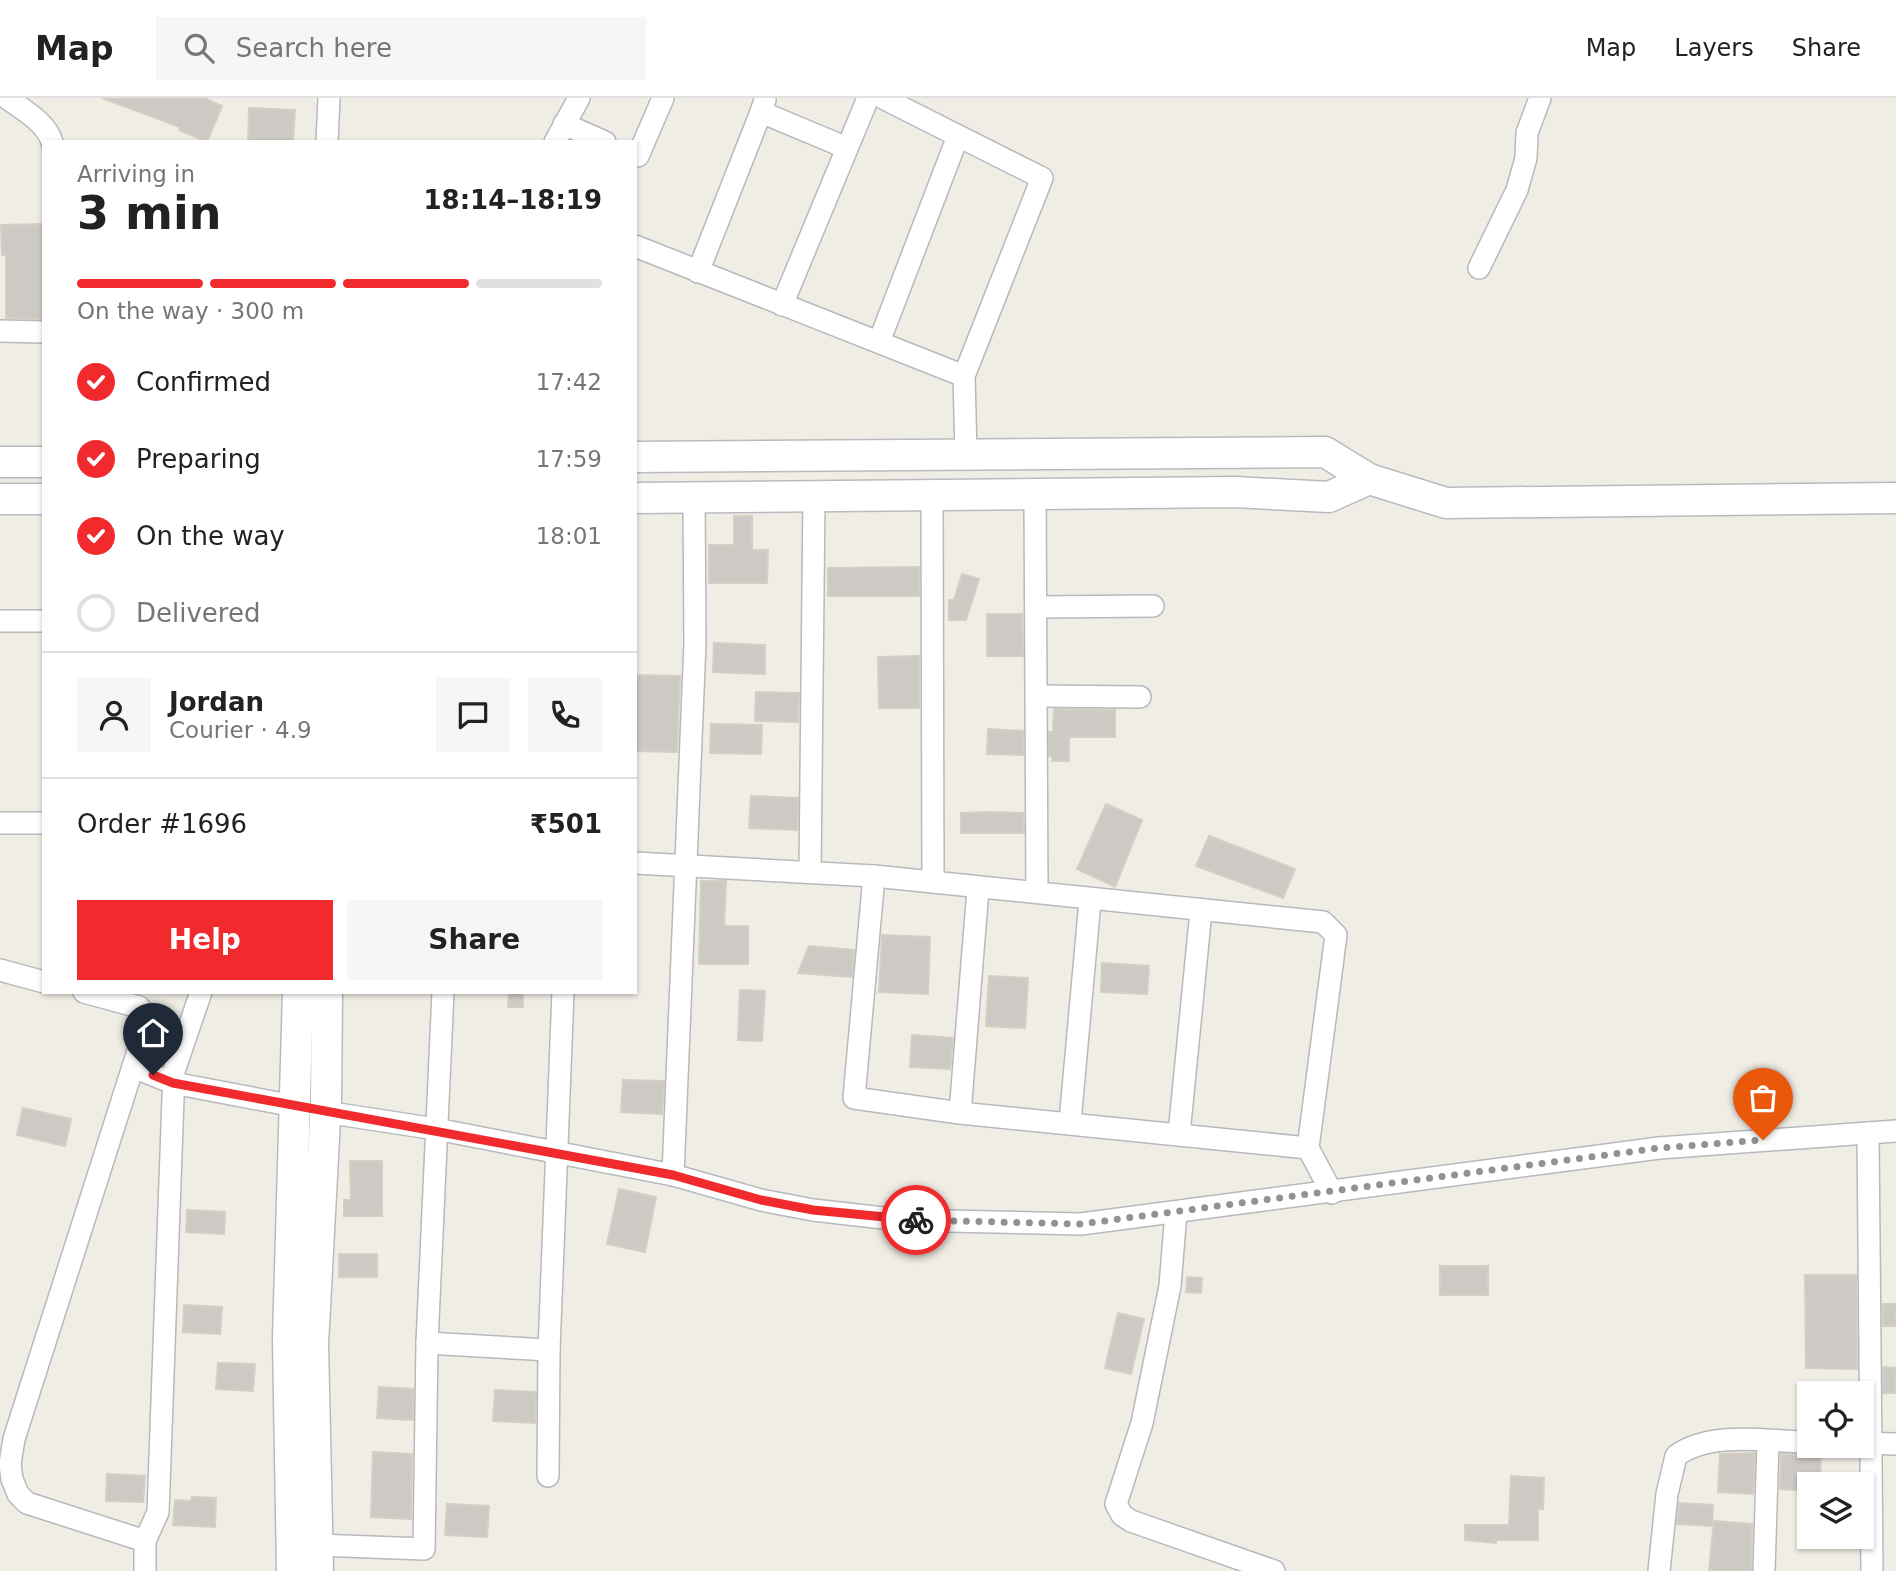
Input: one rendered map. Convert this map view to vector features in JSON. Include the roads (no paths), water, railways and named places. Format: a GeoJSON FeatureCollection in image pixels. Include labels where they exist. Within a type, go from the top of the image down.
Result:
{"type":"FeatureCollection","features":[{"type":"Feature","properties":{"kind":"street"},"geometry":{"type":"LineString","coordinates":[[7,98],[35,118],[50,134],[52,140]]}},
{"type":"Feature","properties":{"kind":"street"},"geometry":{"type":"LineString","coordinates":[[327,140],[329,98]]}},
{"type":"Feature","properties":{"kind":"street"},"geometry":{"type":"LineString","coordinates":[[579,98],[559,133],[595,140]]}},
{"type":"Feature","properties":{"kind":"street"},"geometry":{"type":"LineString","coordinates":[[637,156],[663,98]]}},
{"type":"Feature","properties":{"kind":"street"},"geometry":{"type":"LineString","coordinates":[[782,304],[868,98]]}},
{"type":"Feature","properties":{"kind":"street"},"geometry":{"type":"LineString","coordinates":[[883,98],[1042,178],[964,376],[966,455]]}},
{"type":"Feature","properties":{"kind":"street"},"geometry":{"type":"LineString","coordinates":[[1479,268],[1517,190],[1526,158],[1527,133],[1541,98]]}},
{"type":"Feature","properties":{"kind":"street"},"geometry":{"type":"LineString","coordinates":[[698,272],[763,105],[847,148]]}},
{"type":"Feature","properties":{"kind":"street"},"geometry":{"type":"LineString","coordinates":[[879,342],[958,136]]}},
{"type":"Feature","properties":{"kind":"street"},"geometry":{"type":"LineString","coordinates":[[637,247],[964,376]]}},
{"type":"Feature","properties":{"kind":"street"},"geometry":{"type":"LineString","coordinates":[[0,331],[42,332]]}},
{"type":"Feature","properties":{"kind":"street"},"geometry":{"type":"LineString","coordinates":[[637,457],[1325,452],[1369,479],[1446,503],[1896,498]]}},
{"type":"Feature","properties":{"kind":"street"},"geometry":{"type":"LineString","coordinates":[[0,462],[42,462]]}},
{"type":"Feature","properties":{"kind":"street"},"geometry":{"type":"LineString","coordinates":[[637,498],[1235,492],[1329,497],[1369,479]]}},
{"type":"Feature","properties":{"kind":"street"},"geometry":{"type":"LineString","coordinates":[[1035,495],[1038,607],[1037,892]]}},
{"type":"Feature","properties":{"kind":"street"},"geometry":{"type":"LineString","coordinates":[[932,496],[933,882]]}},
{"type":"Feature","properties":{"kind":"street"},"geometry":{"type":"LineString","coordinates":[[810,872],[814,497]]}},
{"type":"Feature","properties":{"kind":"street"},"geometry":{"type":"LineString","coordinates":[[673,1175],[695,643],[694,498]]}},
{"type":"Feature","properties":{"kind":"street"},"geometry":{"type":"LineString","coordinates":[[0,499],[42,499]]}},
{"type":"Feature","properties":{"kind":"street"},"geometry":{"type":"LineString","coordinates":[[1038,607],[1153,606]]}},
{"type":"Feature","properties":{"kind":"street"},"geometry":{"type":"LineString","coordinates":[[0,621],[42,621]]}},
{"type":"Feature","properties":{"kind":"street"},"geometry":{"type":"LineString","coordinates":[[1036,696],[1140,697]]}},
{"type":"Feature","properties":{"kind":"street"},"geometry":{"type":"LineString","coordinates":[[0,824],[42,823]]}},
{"type":"Feature","properties":{"kind":"street"},"geometry":{"type":"LineString","coordinates":[[637,863],[874,876],[978,889],[1037,892],[1090,901],[1323,922],[1332,928],[1336,935],[1308,1148],[1332,1193]]}},
{"type":"Feature","properties":{"kind":"street"},"geometry":{"type":"LineString","coordinates":[[874,876],[853,1098],[960,1113],[1308,1148]]}},
{"type":"Feature","properties":{"kind":"street"},"geometry":{"type":"LineString","coordinates":[[960,1113],[978,889]]}},
{"type":"Feature","properties":{"kind":"street"},"geometry":{"type":"LineString","coordinates":[[1070,1122],[1090,901]]}},
{"type":"Feature","properties":{"kind":"street"},"geometry":{"type":"LineString","coordinates":[[1179,1134],[1201,911]]}},
{"type":"Feature","properties":{"kind":"street"},"geometry":{"type":"LineString","coordinates":[[0,970],[42,981]]}},
{"type":"Feature","properties":{"kind":"street"},"geometry":{"type":"LineString","coordinates":[[91,994],[139,1007],[145,1014],[146,1026],[45,1334],[14,1439],[10,1464],[18,1494],[27,1503],[145,1541]]}},
{"type":"Feature","properties":{"kind":"street"},"geometry":{"type":"LineString","coordinates":[[145,1571],[145,1541],[158,1512],[173,1083],[176,1058],[200,994]]}},
{"type":"Feature","properties":{"kind":"street"},"geometry":{"type":"LineString","coordinates":[[292,1571],[288,1339],[298,994]]}},
{"type":"Feature","properties":{"kind":"street"},"geometry":{"type":"LineString","coordinates":[[327,994],[325,1112],[313,1344],[317,1558],[424,1549],[428,1343],[443,994]]}},
{"type":"Feature","properties":{"kind":"street"},"geometry":{"type":"LineString","coordinates":[[548,1476],[549,1350],[563,994]]}},
{"type":"Feature","properties":{"kind":"street"},"geometry":{"type":"LineString","coordinates":[[133,1067],[173,1083],[325,1112],[436,1129],[673,1175],[761,1200],[901,1220],[1081,1224],[1659,1148],[1896,1131]]}},
{"type":"Feature","properties":{"kind":"street"},"geometry":{"type":"LineString","coordinates":[[1866,1381],[1868,1133]]}},
{"type":"Feature","properties":{"kind":"street"},"geometry":{"type":"LineString","coordinates":[[1176,1213],[1170,1286],[1145,1410],[1116,1504],[1122,1515],[1131,1521],[1274,1571]]}},
{"type":"Feature","properties":{"kind":"street"},"geometry":{"type":"LineString","coordinates":[[428,1343],[549,1350]]}},
{"type":"Feature","properties":{"kind":"street"},"geometry":{"type":"LineString","coordinates":[[1659,1571],[1667,1494],[1676,1456],[1688,1447],[1709,1441],[1797,1442]]}},
{"type":"Feature","properties":{"kind":"street"},"geometry":{"type":"LineString","coordinates":[[1764,1571],[1768,1442]]}},
{"type":"Feature","properties":{"kind":"street"},"geometry":{"type":"LineString","coordinates":[[1874,1443],[1896,1444]]}},
{"type":"Feature","properties":{"kind":"street"},"geometry":{"type":"LineString","coordinates":[[1867,1458],[1872,1571]]}}]}
